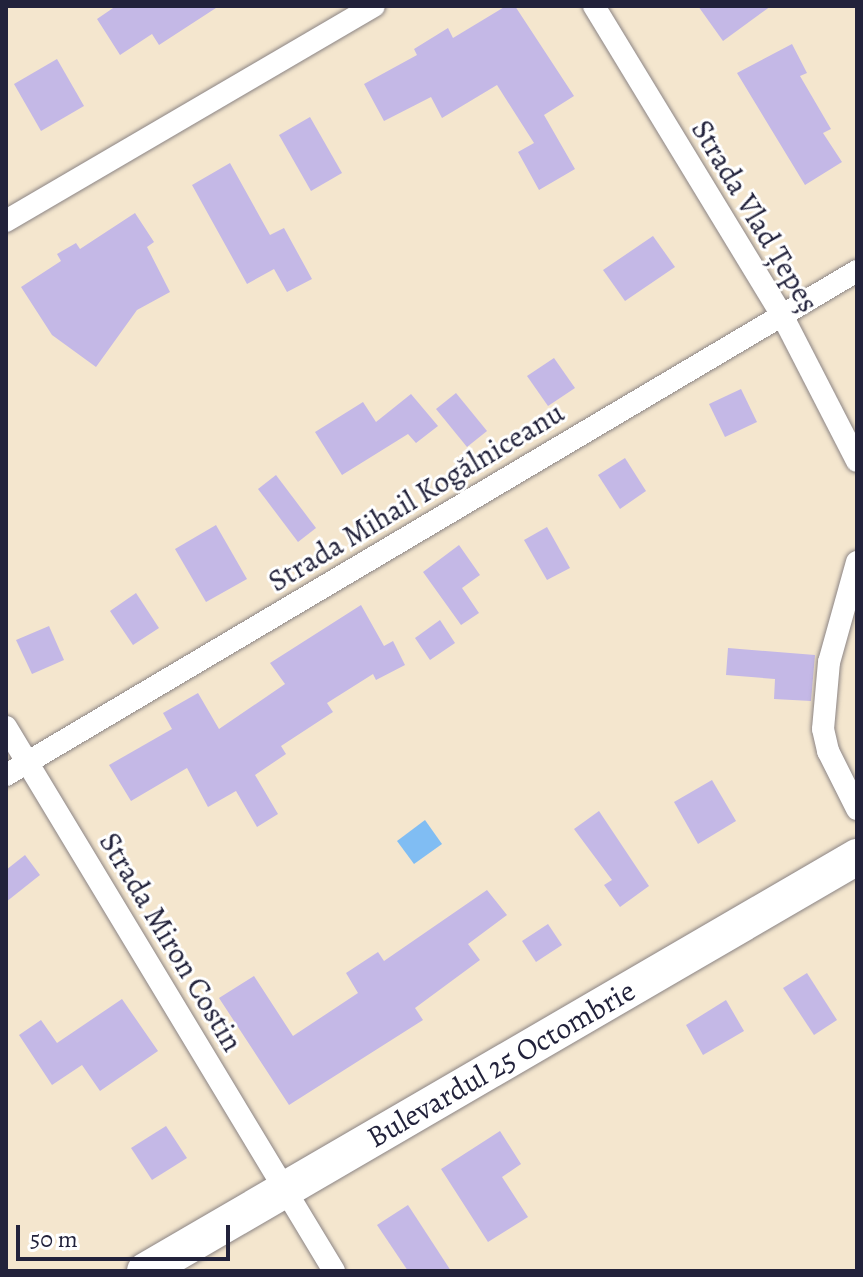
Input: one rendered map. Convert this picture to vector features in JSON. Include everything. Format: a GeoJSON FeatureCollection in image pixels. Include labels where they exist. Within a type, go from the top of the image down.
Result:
{"type":"FeatureCollection","features":[{"type":"Feature","properties":{"kind":"main road","name":"Bulevardul 25 Octombrie"},"geometry":{"type":"LineString","coordinates":[[145,1271],[857,857]]}},
{"type":"Feature","properties":{"kind":"street"},"geometry":{"type":"LineString","coordinates":[[6,221],[374,6]]}},
{"type":"Feature","properties":{"kind":"street","name":"Strada Vlad Țepeș"},"geometry":{"type":"LineString","coordinates":[[594,6],[782,315],[857,461]]}},
{"type":"Feature","properties":{"kind":"street","name":"Strada Mihail Kogălniceanu"},"geometry":{"type":"LineString","coordinates":[[6,775],[857,271]]}},
{"type":"Feature","properties":{"kind":"street"},"geometry":{"type":"LineString","coordinates":[[857,562],[829,662],[823,729],[828,751],[857,809]]}},
{"type":"Feature","properties":{"kind":"street","name":"Strada Miron Costin"},"geometry":{"type":"LineString","coordinates":[[6,727],[334,1271]]}},
{"type":"Feature","properties":{"kind":"water"},"geometry":{"type":"Polygon","coordinates":[[[425,820],[442,844],[414,864],[397,841],[425,820]]]}},
{"type":"Feature","properties":{"kind":"building"},"geometry":{"type":"Polygon","coordinates":[[[116,6],[219,6],[159,45],[152,34],[120,55],[97,19],[116,6]]]}},
{"type":"Feature","properties":{"kind":"building"},"geometry":{"type":"Polygon","coordinates":[[[506,6],[515,6],[574,96],[544,115],[575,169],[539,190],[518,152],[534,143],[497,85],[442,118],[431,97],[384,121],[364,84],[417,55],[414,49],[448,28],[453,38],[506,6]]]}},
{"type":"Feature","properties":{"kind":"building"},"geometry":{"type":"Polygon","coordinates":[[[698,6],[771,6],[723,41],[698,6]]]}},
{"type":"Feature","properties":{"kind":"building"},"geometry":{"type":"Polygon","coordinates":[[[792,44],[807,73],[800,76],[831,129],[823,133],[842,162],[805,185],[737,73],[792,44]]]}},
{"type":"Feature","properties":{"kind":"building"},"geometry":{"type":"Polygon","coordinates":[[[57,59],[84,106],[41,131],[14,84],[57,59]]]}},
{"type":"Feature","properties":{"kind":"building"},"geometry":{"type":"Polygon","coordinates":[[[310,117],[342,173],[311,191],[279,135],[310,117]]]}},
{"type":"Feature","properties":{"kind":"building"},"geometry":{"type":"Polygon","coordinates":[[[230,163],[270,235],[284,228],[312,279],[287,292],[274,269],[247,284],[192,185],[230,163]]]}},
{"type":"Feature","properties":{"kind":"building"},"geometry":{"type":"Polygon","coordinates":[[[135,213],[154,242],[147,247],[170,292],[137,310],[96,367],[52,335],[21,287],[61,261],[57,254],[76,243],[80,249],[135,213]]]}},
{"type":"Feature","properties":{"kind":"building"},"geometry":{"type":"Polygon","coordinates":[[[653,236],[675,267],[625,301],[603,270],[653,236]]]}},
{"type":"Feature","properties":{"kind":"building"},"geometry":{"type":"Polygon","coordinates":[[[554,358],[575,388],[548,406],[527,376],[554,358]]]}},
{"type":"Feature","properties":{"kind":"building"},"geometry":{"type":"Polygon","coordinates":[[[741,389],[757,422],[725,437],[709,404],[741,389]]]}},
{"type":"Feature","properties":{"kind":"building"},"geometry":{"type":"Polygon","coordinates":[[[456,393],[487,431],[467,447],[436,409],[456,393]]]}},
{"type":"Feature","properties":{"kind":"building"},"geometry":{"type":"Polygon","coordinates":[[[411,394],[438,426],[416,443],[408,434],[342,475],[315,432],[363,402],[376,422],[411,394]]]}},
{"type":"Feature","properties":{"kind":"building"},"geometry":{"type":"Polygon","coordinates":[[[625,458],[646,491],[620,509],[598,475],[625,458]]]}},
{"type":"Feature","properties":{"kind":"building"},"geometry":{"type":"Polygon","coordinates":[[[276,475],[316,528],[298,542],[258,489],[276,475]]]}},
{"type":"Feature","properties":{"kind":"building"},"geometry":{"type":"Polygon","coordinates":[[[216,525],[247,579],[206,602],[175,549],[216,525]]]}},
{"type":"Feature","properties":{"kind":"building"},"geometry":{"type":"Polygon","coordinates":[[[547,527],[570,568],[547,580],[524,540],[547,527]]]}},
{"type":"Feature","properties":{"kind":"building"},"geometry":{"type":"Polygon","coordinates":[[[459,545],[480,575],[462,588],[479,613],[461,625],[423,572],[459,545]]]}},
{"type":"Feature","properties":{"kind":"building"},"geometry":{"type":"Polygon","coordinates":[[[136,593],[159,628],[133,645],[110,611],[136,593]]]}},
{"type":"Feature","properties":{"kind":"building"},"geometry":{"type":"Polygon","coordinates":[[[361,605],[384,646],[393,641],[405,665],[376,680],[373,674],[327,703],[333,712],[281,746],[286,754],[255,775],[278,814],[257,827],[236,791],[208,807],[187,768],[131,801],[109,765],[172,729],[163,713],[198,693],[219,729],[285,684],[270,663],[361,605]]]}},
{"type":"Feature","properties":{"kind":"building"},"geometry":{"type":"Polygon","coordinates":[[[440,620],[455,643],[430,660],[415,638],[440,620]]]}},
{"type":"Feature","properties":{"kind":"building"},"geometry":{"type":"Polygon","coordinates":[[[49,626],[64,660],[32,674],[16,640],[49,626]]]}},
{"type":"Feature","properties":{"kind":"building"},"geometry":{"type":"Polygon","coordinates":[[[728,648],[815,655],[811,701],[774,699],[775,679],[726,675],[728,648]]]}},
{"type":"Feature","properties":{"kind":"building"},"geometry":{"type":"Polygon","coordinates":[[[712,780],[736,821],[698,844],[674,802],[712,780]]]}},
{"type":"Feature","properties":{"kind":"building"},"geometry":{"type":"Polygon","coordinates":[[[599,811],[649,886],[620,907],[604,885],[612,880],[574,829],[599,811]]]}},
{"type":"Feature","properties":{"kind":"building"},"geometry":{"type":"Polygon","coordinates":[[[25,855],[40,875],[6,902],[6,870],[25,855]]]}},
{"type":"Feature","properties":{"kind":"building"},"geometry":{"type":"Polygon","coordinates":[[[487,890],[507,915],[468,944],[480,960],[415,1008],[423,1020],[289,1105],[219,998],[254,976],[293,1036],[358,993],[346,973],[378,952],[384,961],[487,890]]]}},
{"type":"Feature","properties":{"kind":"building"},"geometry":{"type":"Polygon","coordinates":[[[548,924],[562,945],[536,962],[522,941],[548,924]]]}},
{"type":"Feature","properties":{"kind":"building"},"geometry":{"type":"Polygon","coordinates":[[[807,973],[837,1020],[814,1035],[783,988],[807,973]]]}},
{"type":"Feature","properties":{"kind":"building"},"geometry":{"type":"Polygon","coordinates":[[[122,999],[158,1051],[100,1091],[82,1065],[52,1085],[19,1035],[41,1020],[57,1043],[122,999]]]}},
{"type":"Feature","properties":{"kind":"building"},"geometry":{"type":"Polygon","coordinates":[[[726,1000],[744,1031],[703,1055],[686,1025],[726,1000]]]}},
{"type":"Feature","properties":{"kind":"building"},"geometry":{"type":"Polygon","coordinates":[[[166,1126],[187,1158],[152,1180],[131,1148],[166,1126]]]}},
{"type":"Feature","properties":{"kind":"building"},"geometry":{"type":"Polygon","coordinates":[[[500,1131],[521,1164],[502,1177],[528,1217],[488,1242],[441,1169],[500,1131]]]}},
{"type":"Feature","properties":{"kind":"building"},"geometry":{"type":"Polygon","coordinates":[[[408,1205],[451,1271],[408,1271],[377,1225],[408,1205]]]}}]}
